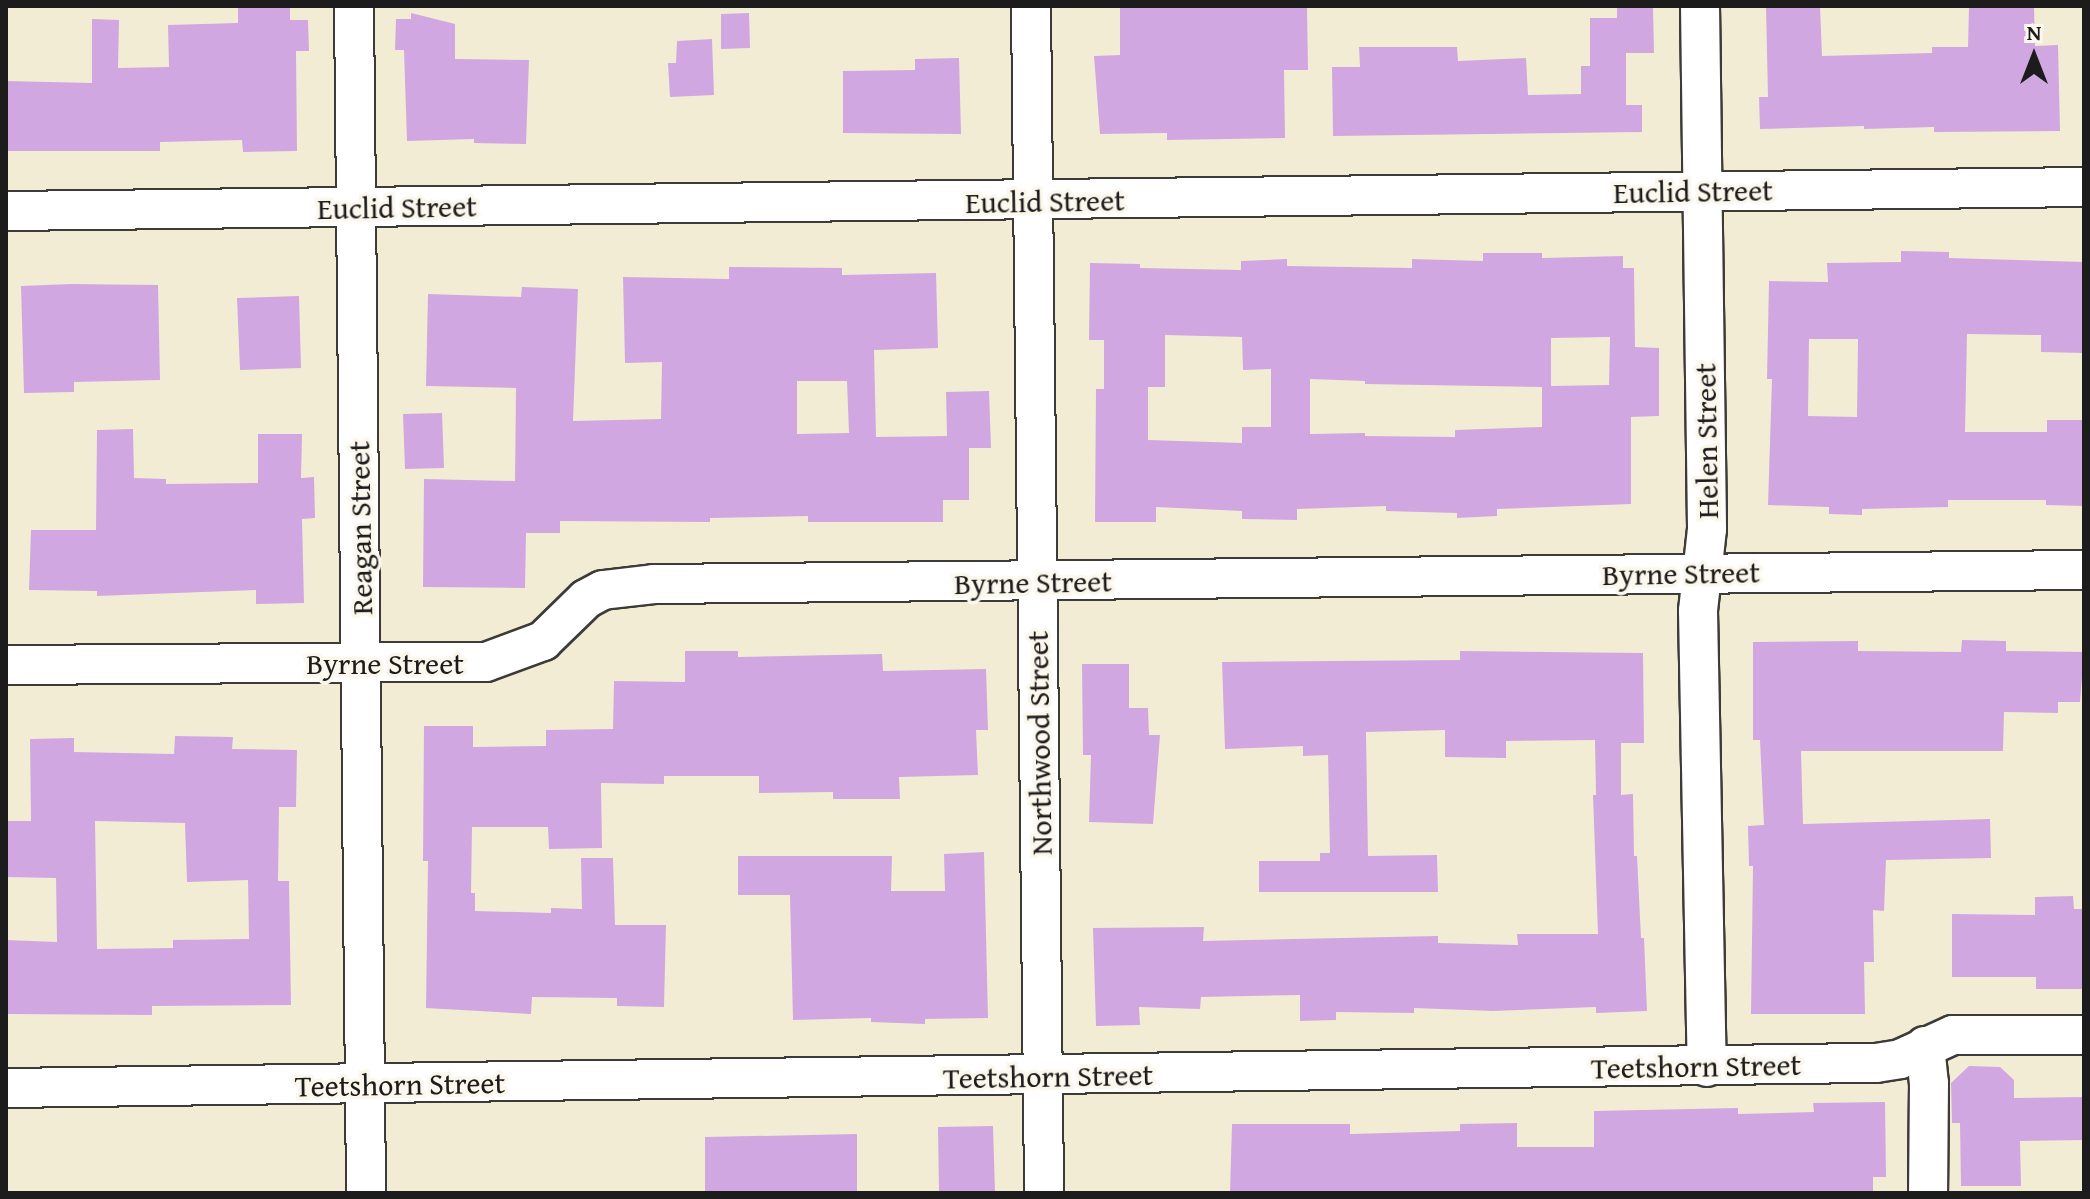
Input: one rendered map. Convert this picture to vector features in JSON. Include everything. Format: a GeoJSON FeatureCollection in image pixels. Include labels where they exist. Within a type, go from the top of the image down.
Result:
{"type":"FeatureCollection","features":[{"type":"Feature","properties":{"kind":"street","name":"Reagan Street"},"geometry":{"type":"LineString","coordinates":[[354,6],[366,1193]]}},
{"type":"Feature","properties":{"kind":"street","name":"Northwood Street"},"geometry":{"type":"LineString","coordinates":[[1031,6],[1044,1193]]}},
{"type":"Feature","properties":{"kind":"street","name":"Helen Street"},"geometry":{"type":"LineString","coordinates":[[1700,6],[1707,529],[1698,611],[1707,1067]]}},
{"type":"Feature","properties":{"kind":"street","name":"Euclid Street"},"geometry":{"type":"LineString","coordinates":[[6,211],[2084,187]]}},
{"type":"Feature","properties":{"kind":"street","name":"Byrne Street"},"geometry":{"type":"LineString","coordinates":[[6,665],[486,662],[507,657],[543,641],[586,599],[622,586],[2084,570]]}},
{"type":"Feature","properties":{"kind":"street","name":"Teetshorn Street"},"geometry":{"type":"LineString","coordinates":[[6,1088],[1876,1063],[1900,1059],[1953,1035],[2084,1035]]}},
{"type":"Feature","properties":{"kind":"street"},"geometry":{"type":"LineString","coordinates":[[1925,1046],[1929,1083],[1928,1193]]}},
{"type":"Feature","properties":{"kind":"building"},"geometry":{"type":"Polygon","coordinates":[[[238,6],[290,6],[290,20],[308,20],[309,51],[296,51],[297,151],[243,152],[242,140],[160,142],[160,151],[6,151],[6,81],[92,83],[92,19],[119,20],[118,68],[169,67],[168,25],[238,23],[238,6]]]}},
{"type":"Feature","properties":{"kind":"building"},"geometry":{"type":"Polygon","coordinates":[[[1120,6],[1307,6],[1308,70],[1284,70],[1285,138],[1167,140],[1167,133],[1100,134],[1094,56],[1120,55],[1120,6]]]}},
{"type":"Feature","properties":{"kind":"building"},"geometry":{"type":"Polygon","coordinates":[[[1617,6],[1653,6],[1654,53],[1626,53],[1626,105],[1642,105],[1642,132],[1333,136],[1332,67],[1360,67],[1359,47],[1457,47],[1458,61],[1526,58],[1528,95],[1581,94],[1581,66],[1590,66],[1590,18],[1617,18],[1617,6]]]}},
{"type":"Feature","properties":{"kind":"building"},"geometry":{"type":"Polygon","coordinates":[[[1766,6],[1820,6],[1822,56],[1932,53],[1932,47],[1968,47],[1969,6],[2034,6],[2035,46],[2058,45],[2060,131],[1934,132],[1934,127],[1864,129],[1864,126],[1760,129],[1759,97],[1768,97],[1766,6]]]}},
{"type":"Feature","properties":{"kind":"building"},"geometry":{"type":"Polygon","coordinates":[[[411,13],[455,24],[455,59],[529,60],[526,144],[474,143],[474,139],[407,141],[404,50],[395,50],[396,19],[411,19],[411,13]]]}},
{"type":"Feature","properties":{"kind":"building"},"geometry":{"type":"Polygon","coordinates":[[[749,13],[750,48],[721,49],[721,14],[749,13]]]}},
{"type":"Feature","properties":{"kind":"building"},"geometry":{"type":"Polygon","coordinates":[[[712,39],[714,95],[670,97],[668,63],[676,63],[677,41],[712,39]]]}},
{"type":"Feature","properties":{"kind":"building"},"geometry":{"type":"Polygon","coordinates":[[[959,58],[961,134],[843,133],[843,71],[915,70],[915,59],[959,58]]]}},
{"type":"Feature","properties":{"kind":"building"},"geometry":{"type":"Polygon","coordinates":[[[1901,251],[1949,252],[1949,258],[2084,262],[2084,353],[2041,352],[2041,335],[1967,334],[1965,432],[2047,432],[2047,420],[2084,420],[2084,506],[2046,505],[2046,500],[1948,500],[1948,507],[1862,509],[1862,515],[1829,514],[1829,507],[1768,505],[1772,379],[1767,379],[1769,281],[1828,282],[1827,263],[1901,262],[1901,251]],[[1809,339],[1808,416],[1857,417],[1858,339],[1809,339]]]}},
{"type":"Feature","properties":{"kind":"building"},"geometry":{"type":"Polygon","coordinates":[[[1483,253],[1542,253],[1542,258],[1623,256],[1623,268],[1634,268],[1635,347],[1659,348],[1659,416],[1631,417],[1631,504],[1497,509],[1497,516],[1457,518],[1457,513],[1386,511],[1386,506],[1297,509],[1297,520],[1242,519],[1242,511],[1156,507],[1156,522],[1095,522],[1096,389],[1104,389],[1104,340],[1089,340],[1090,263],[1140,264],[1140,268],[1241,270],[1241,261],[1287,259],[1287,266],[1412,268],[1412,259],[1483,261],[1483,253]],[[1165,335],[1165,387],[1148,387],[1148,440],[1242,443],[1242,427],[1271,427],[1271,369],[1243,370],[1242,337],[1165,335]],[[1610,337],[1551,338],[1551,386],[1609,385],[1610,337]],[[1310,379],[1310,434],[1455,437],[1455,430],[1542,427],[1542,387],[1365,384],[1365,381],[1310,379]]]}},
{"type":"Feature","properties":{"kind":"building"},"geometry":{"type":"Polygon","coordinates":[[[729,267],[842,268],[842,275],[936,273],[938,348],[874,350],[876,437],[947,436],[946,392],[989,391],[991,448],[969,448],[969,500],[943,500],[943,522],[808,522],[808,516],[710,518],[710,522],[560,521],[560,533],[526,533],[525,588],[423,587],[424,479],[515,481],[516,388],[426,386],[428,294],[521,297],[522,287],[578,289],[573,421],[661,419],[662,362],[625,363],[623,277],[729,279],[729,267]],[[797,381],[797,434],[849,433],[847,381],[797,381]]]}},
{"type":"Feature","properties":{"kind":"building"},"geometry":{"type":"Polygon","coordinates":[[[158,285],[160,380],[74,382],[74,392],[24,393],[21,286],[158,285]]]}},
{"type":"Feature","properties":{"kind":"building"},"geometry":{"type":"Polygon","coordinates":[[[299,296],[301,368],[240,370],[237,298],[299,296]]]}},
{"type":"Feature","properties":{"kind":"building"},"geometry":{"type":"Polygon","coordinates":[[[442,413],[444,468],[405,469],[403,414],[442,413]]]}},
{"type":"Feature","properties":{"kind":"building"},"geometry":{"type":"Polygon","coordinates":[[[133,429],[134,478],[166,479],[166,484],[258,483],[258,434],[302,434],[301,478],[314,477],[315,518],[302,519],[304,603],[256,604],[256,590],[97,596],[97,591],[29,590],[31,530],[96,530],[97,430],[133,429]]]}},
{"type":"Feature","properties":{"kind":"building"},"geometry":{"type":"Polygon","coordinates":[[[1962,640],[2006,641],[2006,651],[2084,652],[2080,702],[2058,702],[2058,713],[2004,712],[2003,751],[1801,751],[1803,824],[1990,819],[1991,858],[1886,860],[1884,911],[1873,910],[1874,962],[1864,962],[1865,1014],[1751,1014],[1753,866],[1749,866],[1748,826],[1764,825],[1760,740],[1753,740],[1753,642],[1858,641],[1858,651],[1961,652],[1962,640]]]}},
{"type":"Feature","properties":{"kind":"building"},"geometry":{"type":"Polygon","coordinates":[[[685,651],[738,651],[738,657],[882,654],[883,671],[986,669],[988,730],[976,730],[978,775],[899,777],[900,799],[833,799],[833,792],[759,793],[759,776],[664,776],[664,784],[601,783],[602,848],[549,849],[548,827],[472,827],[471,893],[475,893],[475,911],[551,913],[551,908],[582,909],[581,858],[613,858],[615,925],[666,925],[664,1007],[617,1006],[617,998],[532,997],[531,1014],[426,1008],[428,861],[423,861],[424,726],[473,726],[473,747],[546,746],[546,730],[613,729],[614,681],[685,682],[685,651]]]}},
{"type":"Feature","properties":{"kind":"building"},"geometry":{"type":"Polygon","coordinates":[[[1460,651],[1643,653],[1644,743],[1621,743],[1621,795],[1633,794],[1634,856],[1637,856],[1641,938],[1644,938],[1647,1011],[1596,1013],[1596,1007],[1493,1011],[1414,1008],[1414,1013],[1336,1012],[1336,1020],[1300,1021],[1300,995],[1201,997],[1200,1009],[1139,1007],[1140,1025],[1096,1026],[1093,928],[1204,927],[1203,941],[1438,936],[1438,943],[1518,945],[1517,934],[1598,934],[1593,795],[1596,795],[1595,740],[1506,741],[1506,758],[1445,757],[1445,730],[1366,732],[1368,856],[1437,855],[1438,892],[1259,892],[1259,861],[1320,861],[1320,853],[1330,853],[1328,755],[1303,756],[1303,746],[1225,749],[1222,662],[1460,660],[1460,651]]]}},
{"type":"Feature","properties":{"kind":"building"},"geometry":{"type":"Polygon","coordinates":[[[1082,664],[1129,664],[1129,708],[1148,708],[1149,735],[1160,735],[1153,824],[1089,822],[1091,755],[1083,755],[1082,664]]]}},
{"type":"Feature","properties":{"kind":"building"},"geometry":{"type":"Polygon","coordinates":[[[175,736],[233,737],[232,749],[297,750],[296,807],[279,807],[278,881],[289,881],[291,1005],[152,1006],[152,1015],[6,1014],[6,940],[57,942],[56,878],[6,877],[6,821],[31,821],[30,739],[74,738],[74,752],[174,754],[175,736]],[[95,821],[97,949],[173,948],[173,940],[249,939],[248,880],[187,882],[185,823],[95,821]]]}},
{"type":"Feature","properties":{"kind":"building"},"geometry":{"type":"Polygon","coordinates":[[[984,852],[988,1018],[925,1019],[925,1024],[871,1022],[871,1018],[793,1020],[790,895],[738,895],[738,856],[892,856],[891,891],[945,891],[944,854],[984,852]]]}},
{"type":"Feature","properties":{"kind":"building"},"geometry":{"type":"Polygon","coordinates":[[[2073,896],[2074,909],[2084,909],[2084,989],[2036,989],[2036,977],[1952,977],[1952,914],[2035,915],[2035,897],[2073,896]]]}},
{"type":"Feature","properties":{"kind":"building"},"geometry":{"type":"Polygon","coordinates":[[[1969,1066],[2000,1067],[2014,1080],[2014,1098],[2084,1097],[2084,1140],[2020,1141],[2021,1186],[1961,1186],[1960,1123],[1952,1123],[1951,1083],[1969,1066]]]}},
{"type":"Feature","properties":{"kind":"building"},"geometry":{"type":"Polygon","coordinates":[[[1885,1102],[1886,1177],[1873,1177],[1873,1192],[1230,1193],[1232,1124],[1350,1124],[1350,1134],[1460,1131],[1460,1124],[1517,1123],[1517,1147],[1594,1147],[1594,1111],[1738,1108],[1738,1114],[1814,1112],[1813,1103],[1885,1102]]]}},
{"type":"Feature","properties":{"kind":"building"},"geometry":{"type":"Polygon","coordinates":[[[993,1126],[995,1193],[939,1193],[938,1127],[993,1126]]]}},
{"type":"Feature","properties":{"kind":"building"},"geometry":{"type":"Polygon","coordinates":[[[857,1134],[857,1193],[705,1193],[705,1137],[857,1134]]]}}]}
